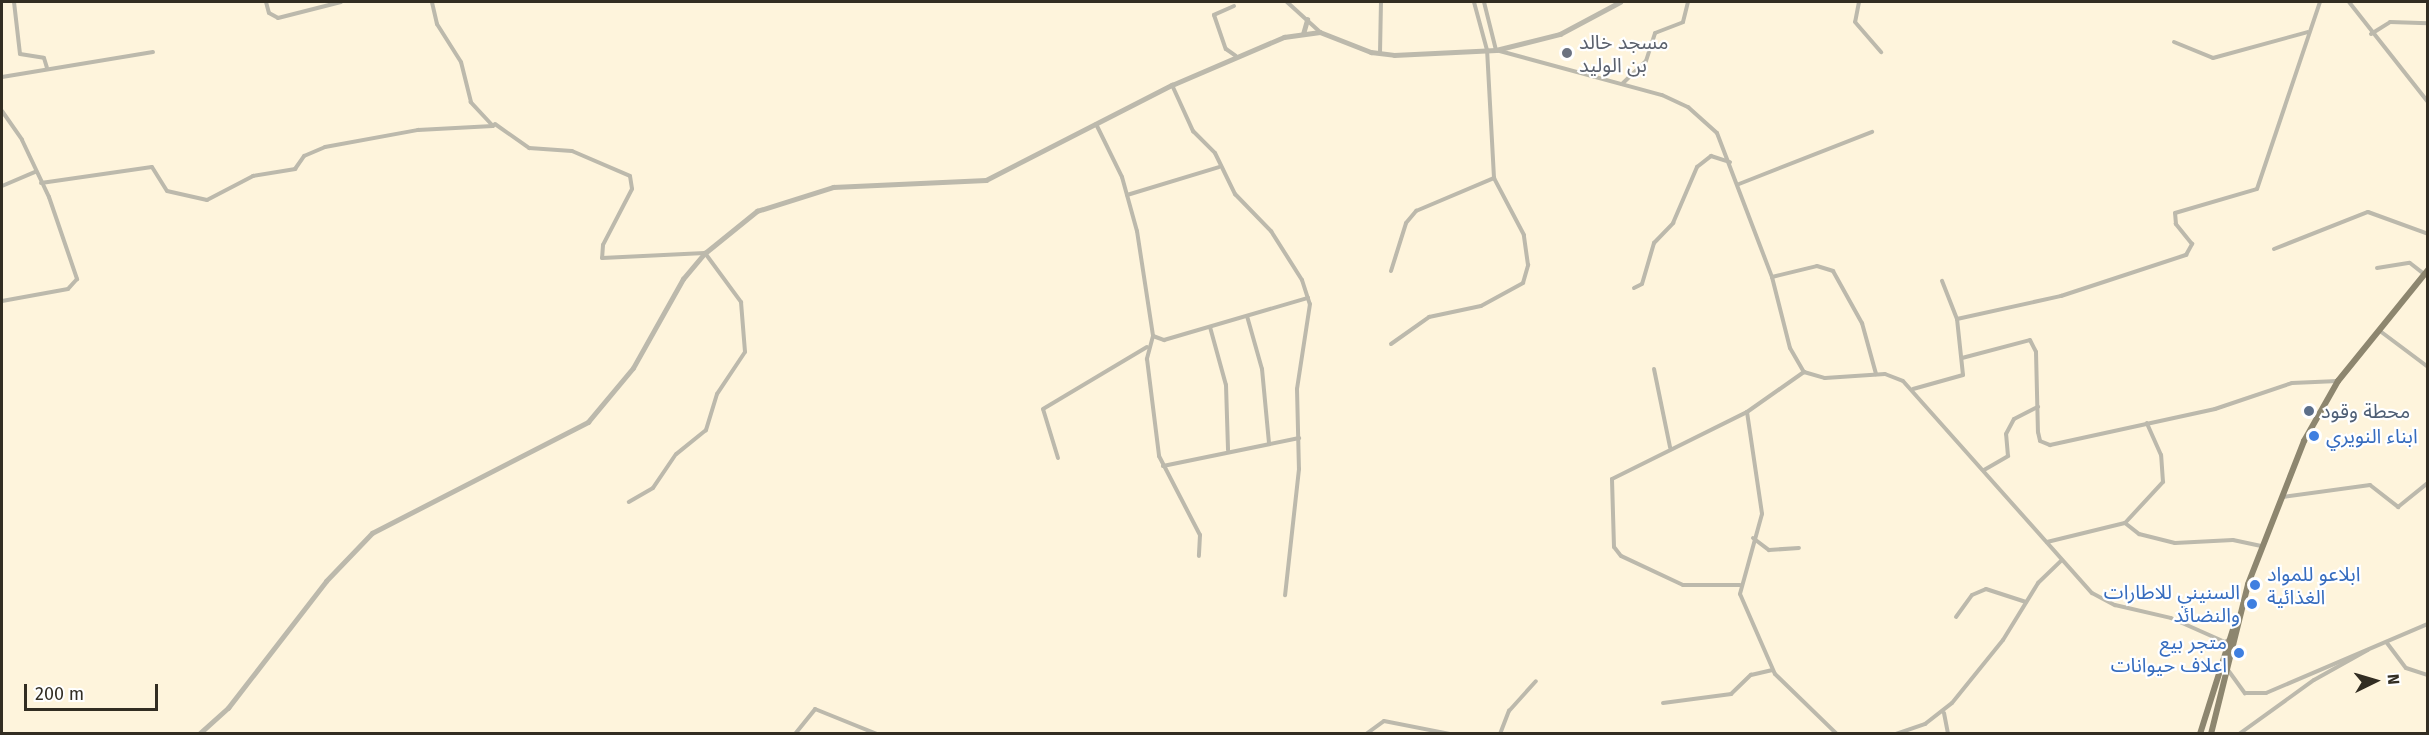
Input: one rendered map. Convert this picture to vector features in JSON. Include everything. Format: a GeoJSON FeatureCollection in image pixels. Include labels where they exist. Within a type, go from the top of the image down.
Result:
{"type":"FeatureCollection","features":[{"type":"Feature","properties":{"kind":"main road"},"geometry":{"type":"LineString","coordinates":[[2199,734],[2263,547],[2304,441],[2338,381],[2426,272]]}},
{"type":"Feature","properties":{"kind":"main road"},"geometry":{"type":"LineString","coordinates":[[2211,734],[2230,641],[2237,620]]}},
{"type":"Feature","properties":{"kind":"street"},"geometry":{"type":"LineString","coordinates":[[14,2],[20,54],[44,58],[47,68]]}},
{"type":"Feature","properties":{"kind":"street"},"geometry":{"type":"LineString","coordinates":[[266,2],[269,13],[278,18],[341,2]]}},
{"type":"Feature","properties":{"kind":"street"},"geometry":{"type":"LineString","coordinates":[[432,2],[437,24],[461,62],[471,102],[495,124],[529,148],[580,153],[630,176],[633,185],[603,245],[604,259],[705,253]]}},
{"type":"Feature","properties":{"kind":"street"},"geometry":{"type":"LineString","coordinates":[[1287,2],[1320,32],[1380,53],[1496,50],[1560,34],[1620,2]]}},
{"type":"Feature","properties":{"kind":"street"},"geometry":{"type":"LineString","coordinates":[[1380,53],[1381,2]]}},
{"type":"Feature","properties":{"kind":"street"},"geometry":{"type":"LineString","coordinates":[[1391,344],[1429,317],[1481,306],[1523,283],[1528,265],[1524,235],[1494,178],[1487,50],[1474,2]]}},
{"type":"Feature","properties":{"kind":"street"},"geometry":{"type":"LineString","coordinates":[[1484,2],[1496,50]]}},
{"type":"Feature","properties":{"kind":"street"},"geometry":{"type":"LineString","coordinates":[[1622,84],[1646,61],[1655,33],[1683,22],[1688,2]]}},
{"type":"Feature","properties":{"kind":"street"},"geometry":{"type":"LineString","coordinates":[[1859,2],[1855,22],[1881,52]]}},
{"type":"Feature","properties":{"kind":"street"},"geometry":{"type":"LineString","coordinates":[[1957,319],[2061,296],[2186,255],[2192,244],[2188,233],[2176,224],[2175,213],[2257,189],[2320,2]]}},
{"type":"Feature","properties":{"kind":"street"},"geometry":{"type":"LineString","coordinates":[[2349,2],[2371,34],[2427,102]]}},
{"type":"Feature","properties":{"kind":"street"},"geometry":{"type":"LineString","coordinates":[[1234,6],[1214,15],[1226,49],[1236,56]]}},
{"type":"Feature","properties":{"kind":"street"},"geometry":{"type":"LineString","coordinates":[[1303,34],[1307,20]]}},
{"type":"Feature","properties":{"kind":"street"},"geometry":{"type":"LineString","coordinates":[[2371,34],[2390,22],[2427,23]]}},
{"type":"Feature","properties":{"kind":"street"},"geometry":{"type":"LineString","coordinates":[[199,734],[228,708],[326,581],[372,533],[588,422],[633,368],[670,300],[705,253],[757,211],[794,197],[846,186],[978,182],[1172,85],[1236,56],[1303,34],[1320,32]]}},
{"type":"Feature","properties":{"kind":"street"},"geometry":{"type":"LineString","coordinates":[[2174,42],[2213,58],[2309,32]]}},
{"type":"Feature","properties":{"kind":"street"},"geometry":{"type":"LineString","coordinates":[[1496,50],[1622,84],[1688,107],[1717,133],[1730,162],[1772,277],[1790,348],[1804,372],[1825,378],[1876,374],[1895,377],[1912,389],[2062,560],[2102,600],[2171,618],[2230,641],[2228,669],[2234,684],[2256,695],[2427,624]]}},
{"type":"Feature","properties":{"kind":"street"},"geometry":{"type":"LineString","coordinates":[[2,77],[153,52]]}},
{"type":"Feature","properties":{"kind":"street"},"geometry":{"type":"LineString","coordinates":[[1172,85],[1193,130],[1210,147],[1235,194],[1270,231],[1308,298],[1297,389],[1299,438],[1285,595]]}},
{"type":"Feature","properties":{"kind":"street"},"geometry":{"type":"LineString","coordinates":[[2,111],[22,140],[41,183],[71,255],[76,285],[2,301]]}},
{"type":"Feature","properties":{"kind":"street"},"geometry":{"type":"LineString","coordinates":[[41,183],[152,167],[167,191],[207,200],[253,176],[295,169],[304,156],[325,147],[495,124]]}},
{"type":"Feature","properties":{"kind":"street"},"geometry":{"type":"LineString","coordinates":[[1058,458],[1043,409],[1147,347],[1153,336],[1127,195],[1096,124]]}},
{"type":"Feature","properties":{"kind":"street"},"geometry":{"type":"LineString","coordinates":[[1739,184],[1872,132]]}},
{"type":"Feature","properties":{"kind":"street"},"geometry":{"type":"LineString","coordinates":[[1634,288],[1642,284],[1654,243],[1673,223],[1697,167],[1711,156],[1730,162]]}},
{"type":"Feature","properties":{"kind":"street"},"geometry":{"type":"LineString","coordinates":[[1127,195],[1219,167]]}},
{"type":"Feature","properties":{"kind":"street"},"geometry":{"type":"LineString","coordinates":[[2,186],[35,172]]}},
{"type":"Feature","properties":{"kind":"street"},"geometry":{"type":"LineString","coordinates":[[1391,271],[1406,223],[1416,211],[1494,178]]}},
{"type":"Feature","properties":{"kind":"street"},"geometry":{"type":"LineString","coordinates":[[2274,249],[2368,212],[2427,234]]}},
{"type":"Feature","properties":{"kind":"street"},"geometry":{"type":"LineString","coordinates":[[628,502],[653,488],[676,454],[706,430],[717,394],[745,352],[741,302],[705,253]]}},
{"type":"Feature","properties":{"kind":"street"},"geometry":{"type":"LineString","coordinates":[[2377,268],[2410,263],[2426,272]]}},
{"type":"Feature","properties":{"kind":"street"},"geometry":{"type":"LineString","coordinates":[[1772,277],[1817,266],[1833,271],[1862,323],[1876,374]]}},
{"type":"Feature","properties":{"kind":"street"},"geometry":{"type":"LineString","coordinates":[[1912,389],[1960,377],[1962,358],[1957,319],[1942,281]]}},
{"type":"Feature","properties":{"kind":"street"},"geometry":{"type":"LineString","coordinates":[[1153,336],[1164,340],[1308,298]]}},
{"type":"Feature","properties":{"kind":"street"},"geometry":{"type":"LineString","coordinates":[[1247,316],[1262,369],[1269,443]]}},
{"type":"Feature","properties":{"kind":"street"},"geometry":{"type":"LineString","coordinates":[[1210,327],[1226,385],[1228,450]]}},
{"type":"Feature","properties":{"kind":"street"},"geometry":{"type":"LineString","coordinates":[[2380,331],[2427,367]]}},
{"type":"Feature","properties":{"kind":"street"},"geometry":{"type":"LineString","coordinates":[[1962,358],[2030,340],[2036,352],[2040,441],[2050,445],[2215,409],[2292,383],[2338,381]]}},
{"type":"Feature","properties":{"kind":"street"},"geometry":{"type":"LineString","coordinates":[[1147,347],[1162,466],[1200,535],[1199,556]]}},
{"type":"Feature","properties":{"kind":"street"},"geometry":{"type":"LineString","coordinates":[[1654,369],[1670,447]]}},
{"type":"Feature","properties":{"kind":"street"},"geometry":{"type":"LineString","coordinates":[[1740,585],[1683,585],[1669,574],[1629,563],[1614,547],[1613,477],[1670,447],[1747,412],[1804,372]]}},
{"type":"Feature","properties":{"kind":"street"},"geometry":{"type":"LineString","coordinates":[[1984,470],[2008,456],[2006,434],[2014,419],[2038,407]]}},
{"type":"Feature","properties":{"kind":"street"},"geometry":{"type":"LineString","coordinates":[[1747,412],[1762,492],[1762,514],[1740,585],[1772,670],[1838,734]]}},
{"type":"Feature","properties":{"kind":"street"},"geometry":{"type":"LineString","coordinates":[[2047,542],[2125,523],[2163,482],[2161,455],[2147,423]]}},
{"type":"Feature","properties":{"kind":"street"},"geometry":{"type":"LineString","coordinates":[[1162,466],[1228,450],[1299,438]]}},
{"type":"Feature","properties":{"kind":"street"},"geometry":{"type":"LineString","coordinates":[[2283,497],[2370,485],[2398,507],[2427,483]]}},
{"type":"Feature","properties":{"kind":"street"},"geometry":{"type":"LineString","coordinates":[[2125,523],[2139,534],[2175,543],[2234,540],[2263,547]]}},
{"type":"Feature","properties":{"kind":"street"},"geometry":{"type":"LineString","coordinates":[[1753,538],[1769,550],[1799,548]]}},
{"type":"Feature","properties":{"kind":"street"},"geometry":{"type":"LineString","coordinates":[[1896,734],[1943,712],[2003,640],[2027,602],[2062,560]]}},
{"type":"Feature","properties":{"kind":"street"},"geometry":{"type":"LineString","coordinates":[[1956,617],[1972,595],[1986,589],[2027,602]]}},
{"type":"Feature","properties":{"kind":"street"},"geometry":{"type":"LineString","coordinates":[[2384,643],[2406,668],[2427,675]]}},
{"type":"Feature","properties":{"kind":"street"},"geometry":{"type":"LineString","coordinates":[[2238,734],[2314,680],[2384,643]]}},
{"type":"Feature","properties":{"kind":"street"},"geometry":{"type":"LineString","coordinates":[[1663,703],[1731,694],[1752,675],[1772,670]]}},
{"type":"Feature","properties":{"kind":"street"},"geometry":{"type":"LineString","coordinates":[[1500,734],[1509,711],[1536,681]]}},
{"type":"Feature","properties":{"kind":"street"},"geometry":{"type":"LineString","coordinates":[[795,734],[815,709],[878,734]]}},
{"type":"Feature","properties":{"kind":"street"},"geometry":{"type":"LineString","coordinates":[[1943,712],[1948,734]]}},
{"type":"Feature","properties":{"kind":"street"},"geometry":{"type":"LineString","coordinates":[[1366,734],[1393,722],[1450,734]]}},
{"type":"Feature","properties":{"kind":"street"},"geometry":{"type":"LineString","coordinates":[[2243,734],[2251,724]]}},
{"type":"Feature","properties":{"kind":"place","name":"مسجد خالد بن الوليد"},"geometry":{"type":"Point","coordinates":[1567,53]}},
{"type":"Feature","properties":{"kind":"place","name":"محطة وقود"},"geometry":{"type":"Point","coordinates":[2309,411]}},
{"type":"Feature","properties":{"kind":"place","name":"ابناء النويري"},"geometry":{"type":"Point","coordinates":[2314,436]}},
{"type":"Feature","properties":{"kind":"place","name":"ابلاعو للمواد الغذائية"},"geometry":{"type":"Point","coordinates":[2255,585]}},
{"type":"Feature","properties":{"kind":"place","name":"السنيني للاطارات والنضائد"},"geometry":{"type":"Point","coordinates":[2252,604]}},
{"type":"Feature","properties":{"kind":"place","name":"متجر بيع اعلاف حيوانات"},"geometry":{"type":"Point","coordinates":[2239,653]}}]}
